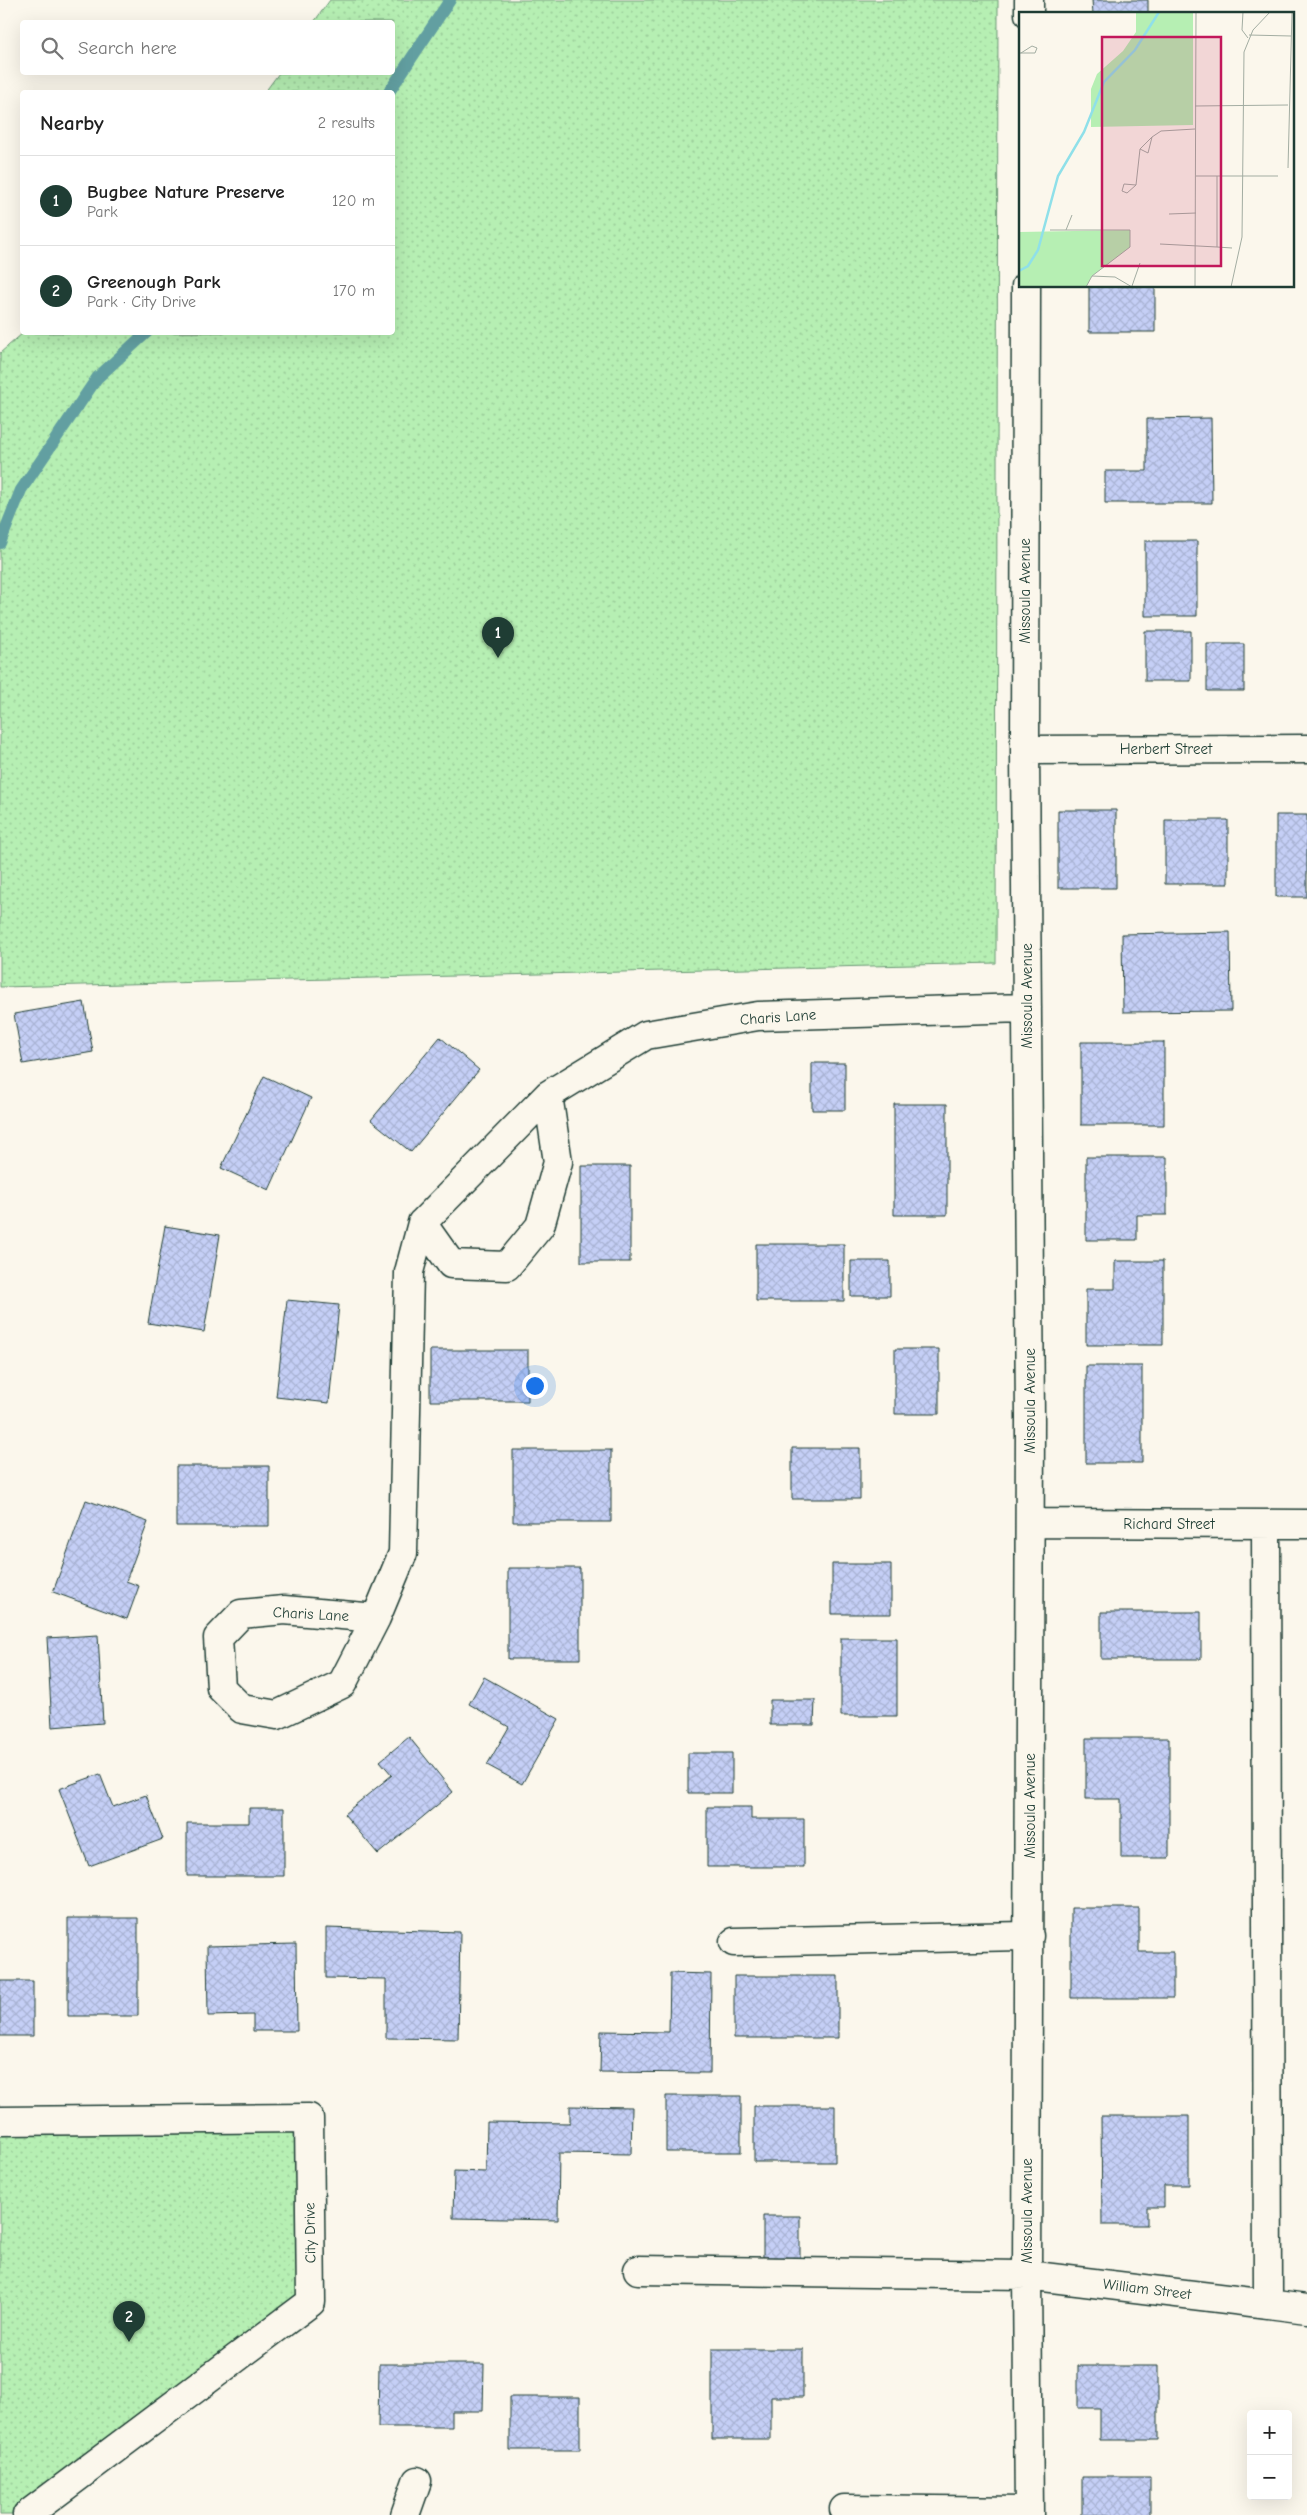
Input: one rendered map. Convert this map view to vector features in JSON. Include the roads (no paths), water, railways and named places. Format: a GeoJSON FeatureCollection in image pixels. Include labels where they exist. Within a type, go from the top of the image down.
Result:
{"type":"FeatureCollection","features":[{"type":"Feature","properties":{"kind":"street","name":"Missoula Avenue"},"geometry":{"type":"LineString","coordinates":[[1026,288],[1025,750],[1030,1523],[1027,2275],[1029,2513]]}},
{"type":"Feature","properties":{"kind":"street","name":"Herbert Street"},"geometry":{"type":"LineString","coordinates":[[1025,750],[1307,749]]}},
{"type":"Feature","properties":{"kind":"street","name":"Charis Lane"},"geometry":{"type":"LineString","coordinates":[[376,1618],[284,1610],[241,1614],[218,1638],[221,1688],[242,1709],[277,1714],[342,1684],[376,1618],[403,1553],[409,1272],[422,1223],[548,1095],[646,1034],[758,1016],[1026,1008]]}},
{"type":"Feature","properties":{"kind":"street"},"geometry":{"type":"LineString","coordinates":[[422,1223],[451,1264],[507,1266],[540,1226],[558,1162],[548,1095]]}},
{"type":"Feature","properties":{"kind":"street","name":"Richard Street"},"geometry":{"type":"LineString","coordinates":[[1030,1523],[1307,1524]]}},
{"type":"Feature","properties":{"kind":"street"},"geometry":{"type":"LineString","coordinates":[[1266,1524],[1268,2304]]}},
{"type":"Feature","properties":{"kind":"street"},"geometry":{"type":"LineString","coordinates":[[734,1942],[1029,1936]]}},
{"type":"Feature","properties":{"kind":"street","name":"City Drive"},"geometry":{"type":"LineString","coordinates":[[0,2121],[309,2118],[310,2302],[27,2515]]}},
{"type":"Feature","properties":{"kind":"street","name":"William Street"},"geometry":{"type":"LineString","coordinates":[[638,2270],[1027,2275],[1307,2310]]}},
{"type":"Feature","properties":{"kind":"street"},"geometry":{"type":"LineString","coordinates":[[405,2515],[418,2480]]}},
{"type":"Feature","properties":{"kind":"street"},"geometry":{"type":"LineString","coordinates":[[844,2509],[1029,2513]]}},
{"type":"Feature","properties":{"kind":"waterway"},"geometry":{"type":"LineString","coordinates":[[390,90],[450,0]]}},
{"type":"Feature","properties":{"kind":"waterway"},"geometry":{"type":"LineString","coordinates":[[0,543],[21,490],[97,378],[144,335]]}},
{"type":"Feature","properties":{"kind":"place","name":"Bugbee Nature Preserve"},"geometry":{"type":"Point","coordinates":[498,658]}},
{"type":"Feature","properties":{"kind":"place","name":"Greenough Park"},"geometry":{"type":"Point","coordinates":[129,2342]}}]}
